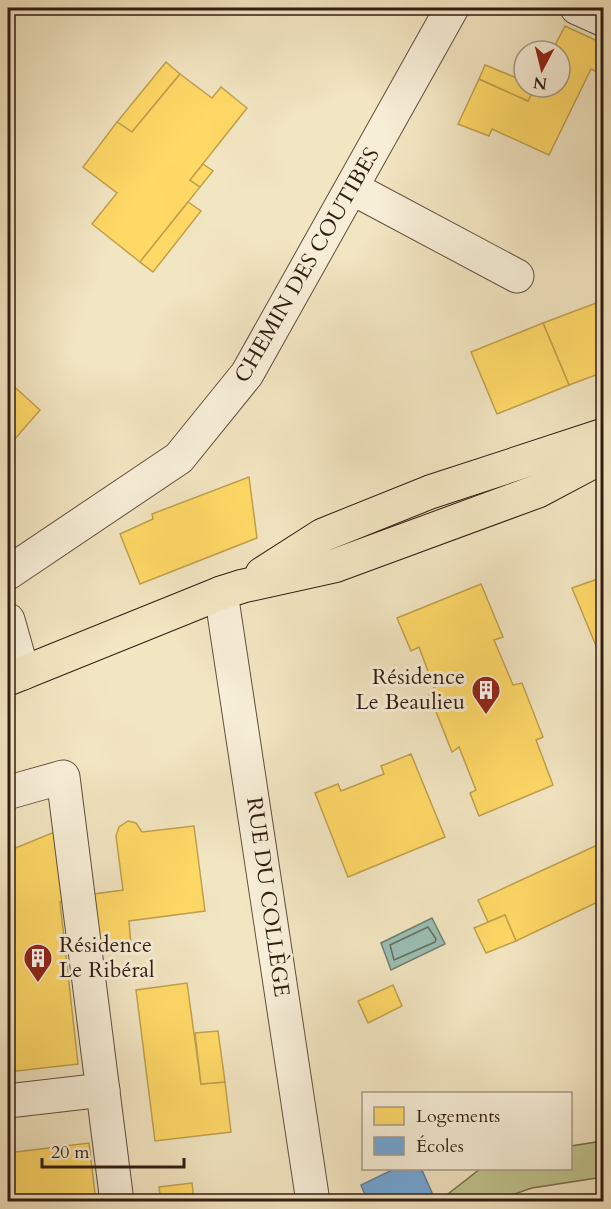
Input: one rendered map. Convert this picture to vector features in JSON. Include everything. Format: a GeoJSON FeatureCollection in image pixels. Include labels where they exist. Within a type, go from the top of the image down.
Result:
{"type":"FeatureCollection","features":[{"type":"Feature","properties":{"kind":"main road"},"geometry":{"type":"LineString","coordinates":[[15,676],[232,589],[323,535],[430,492],[603,435]]}},
{"type":"Feature","properties":{"kind":"main road"},"geometry":{"type":"LineString","coordinates":[[232,589],[334,566],[538,491],[603,456]]}},
{"type":"Feature","properties":{"kind":"street","name":"CHEMIN DES COUTIBES"},"geometry":{"type":"LineString","coordinates":[[8,573],[179,458],[247,374],[452,8]]}},
{"type":"Feature","properties":{"kind":"street"},"geometry":{"type":"LineString","coordinates":[[577,8],[603,20]]}},
{"type":"Feature","properties":{"kind":"street"},"geometry":{"type":"LineString","coordinates":[[352,188],[517,276]]}},
{"type":"Feature","properties":{"kind":"street","name":"RUE DU COLLÈGE"},"geometry":{"type":"LineString","coordinates":[[232,589],[313,1202]]}},
{"type":"Feature","properties":{"kind":"street"},"geometry":{"type":"LineString","coordinates":[[8,620],[15,676]]}},
{"type":"Feature","properties":{"kind":"street"},"geometry":{"type":"LineString","coordinates":[[8,787],[63,777],[117,1202]]}},
{"type":"Feature","properties":{"kind":"street"},"geometry":{"type":"LineString","coordinates":[[8,1101],[103,1090]]}},
{"type":"Feature","properties":{"kind":"green space"},"geometry":{"type":"Polygon","coordinates":[[[603,1141],[603,1177],[532,1188],[494,1201],[439,1201],[479,1170],[572,1170],[572,1146],[603,1141]]]}},
{"type":"Feature","properties":{"kind":"water"},"geometry":{"type":"Polygon","coordinates":[[[432,918],[445,944],[391,970],[381,943],[432,918]]]}},
{"type":"Feature","properties":{"kind":"building: Logements"},"geometry":{"type":"Polygon","coordinates":[[[565,26],[604,44],[604,75],[591,69],[549,155],[492,129],[489,136],[458,124],[479,79],[512,94],[512,99],[528,101],[529,99],[572,99],[572,39],[558,39],[565,26]]]}},
{"type":"Feature","properties":{"kind":"building: Logements"},"geometry":{"type":"Polygon","coordinates":[[[166,62],[180,74],[132,132],[117,122],[166,62]]]}},
{"type":"Feature","properties":{"kind":"building: Logements"},"geometry":{"type":"Polygon","coordinates":[[[485,65],[512,76],[512,94],[479,79],[485,65]]]}},
{"type":"Feature","properties":{"kind":"building: Logements"},"geometry":{"type":"Polygon","coordinates":[[[180,74],[212,98],[221,87],[247,108],[190,180],[200,187],[140,262],[92,224],[117,193],[83,167],[117,122],[132,132],[180,74]]]}},
{"type":"Feature","properties":{"kind":"building: Logements"},"geometry":{"type":"Polygon","coordinates":[[[203,164],[213,171],[200,187],[190,180],[203,164]]]}},
{"type":"Feature","properties":{"kind":"building: Logements"},"geometry":{"type":"Polygon","coordinates":[[[188,202],[201,211],[153,272],[140,262],[188,202]]]}},
{"type":"Feature","properties":{"kind":"building: Logements"},"geometry":{"type":"Polygon","coordinates":[[[604,300],[604,372],[569,385],[543,323],[604,300]]]}},
{"type":"Feature","properties":{"kind":"building: Logements"},"geometry":{"type":"Polygon","coordinates":[[[543,323],[569,385],[497,414],[471,352],[543,323]]]}},
{"type":"Feature","properties":{"kind":"building: Logements"},"geometry":{"type":"Polygon","coordinates":[[[8,381],[40,410],[14,440],[8,436],[8,381]]]}},
{"type":"Feature","properties":{"kind":"building: Logements"},"geometry":{"type":"Polygon","coordinates":[[[249,477],[257,538],[140,584],[120,534],[153,519],[152,514],[249,477]]]}},
{"type":"Feature","properties":{"kind":"building: Logements"},"geometry":{"type":"Polygon","coordinates":[[[604,578],[604,665],[572,588],[604,578]]]}},
{"type":"Feature","properties":{"kind":"building: Logements","name":"Résidence Le Beaulieu"},"geometry":{"type":"Polygon","coordinates":[[[481,584],[503,637],[494,640],[513,685],[522,683],[543,737],[536,740],[553,785],[479,816],[470,793],[476,790],[459,747],[452,752],[429,694],[435,690],[419,647],[411,651],[397,618],[481,584]]]}},
{"type":"Feature","properties":{"kind":"building: Logements"},"geometry":{"type":"Polygon","coordinates":[[[411,754],[445,837],[348,877],[315,793],[338,784],[341,791],[384,774],[381,766],[411,754]]]}},
{"type":"Feature","properties":{"kind":"building: Logements"},"geometry":{"type":"Polygon","coordinates":[[[128,821],[136,823],[142,832],[194,826],[205,911],[129,921],[131,945],[101,949],[94,894],[123,890],[116,836],[119,827],[128,821]]]}},
{"type":"Feature","properties":{"kind":"building: Logements","name":"Résidence Le Ribéral"},"geometry":{"type":"Polygon","coordinates":[[[57,831],[67,900],[60,902],[78,1064],[8,1072],[8,851],[57,831]]]}},
{"type":"Feature","properties":{"kind":"building: Logements"},"geometry":{"type":"Polygon","coordinates":[[[604,842],[604,899],[516,941],[505,915],[488,922],[478,900],[604,842]]]}},
{"type":"Feature","properties":{"kind":"building: Logements"},"geometry":{"type":"Polygon","coordinates":[[[505,915],[516,941],[486,953],[474,928],[505,915]]]}},
{"type":"Feature","properties":{"kind":"building: Logements"},"geometry":{"type":"Polygon","coordinates":[[[187,983],[201,1084],[225,1082],[231,1132],[155,1141],[136,990],[187,983]]]}},
{"type":"Feature","properties":{"kind":"building: Logements"},"geometry":{"type":"Polygon","coordinates":[[[393,985],[402,1006],[368,1023],[358,1001],[393,985]]]}},
{"type":"Feature","properties":{"kind":"building: Logements"},"geometry":{"type":"Polygon","coordinates":[[[218,1031],[225,1082],[201,1084],[195,1033],[218,1031]]]}},
{"type":"Feature","properties":{"kind":"building: Logements"},"geometry":{"type":"Polygon","coordinates":[[[89,1143],[96,1202],[8,1202],[8,1153],[89,1143]]]}},
{"type":"Feature","properties":{"kind":"building: Logements"},"geometry":{"type":"Polygon","coordinates":[[[192,1183],[194,1200],[161,1202],[159,1187],[192,1183]]]}},
{"type":"Feature","properties":{"kind":"building: Logements"},"geometry":{"type":"Polygon","coordinates":[[[230,1195],[231,1202],[179,1202],[194,1200],[230,1195]]]}},
{"type":"Feature","properties":{"kind":"building: Écoles"},"geometry":{"type":"Polygon","coordinates":[[[392,1170],[422,1170],[433,1195],[420,1202],[368,1202],[361,1185],[392,1170]]]}},
{"type":"Feature","properties":{"kind":"place","name":"Résidence Le Beaulieu"},"geometry":{"type":"Point","coordinates":[486,716]}},
{"type":"Feature","properties":{"kind":"place","name":"Résidence Le Ribéral"},"geometry":{"type":"Point","coordinates":[38,984]}}]}
